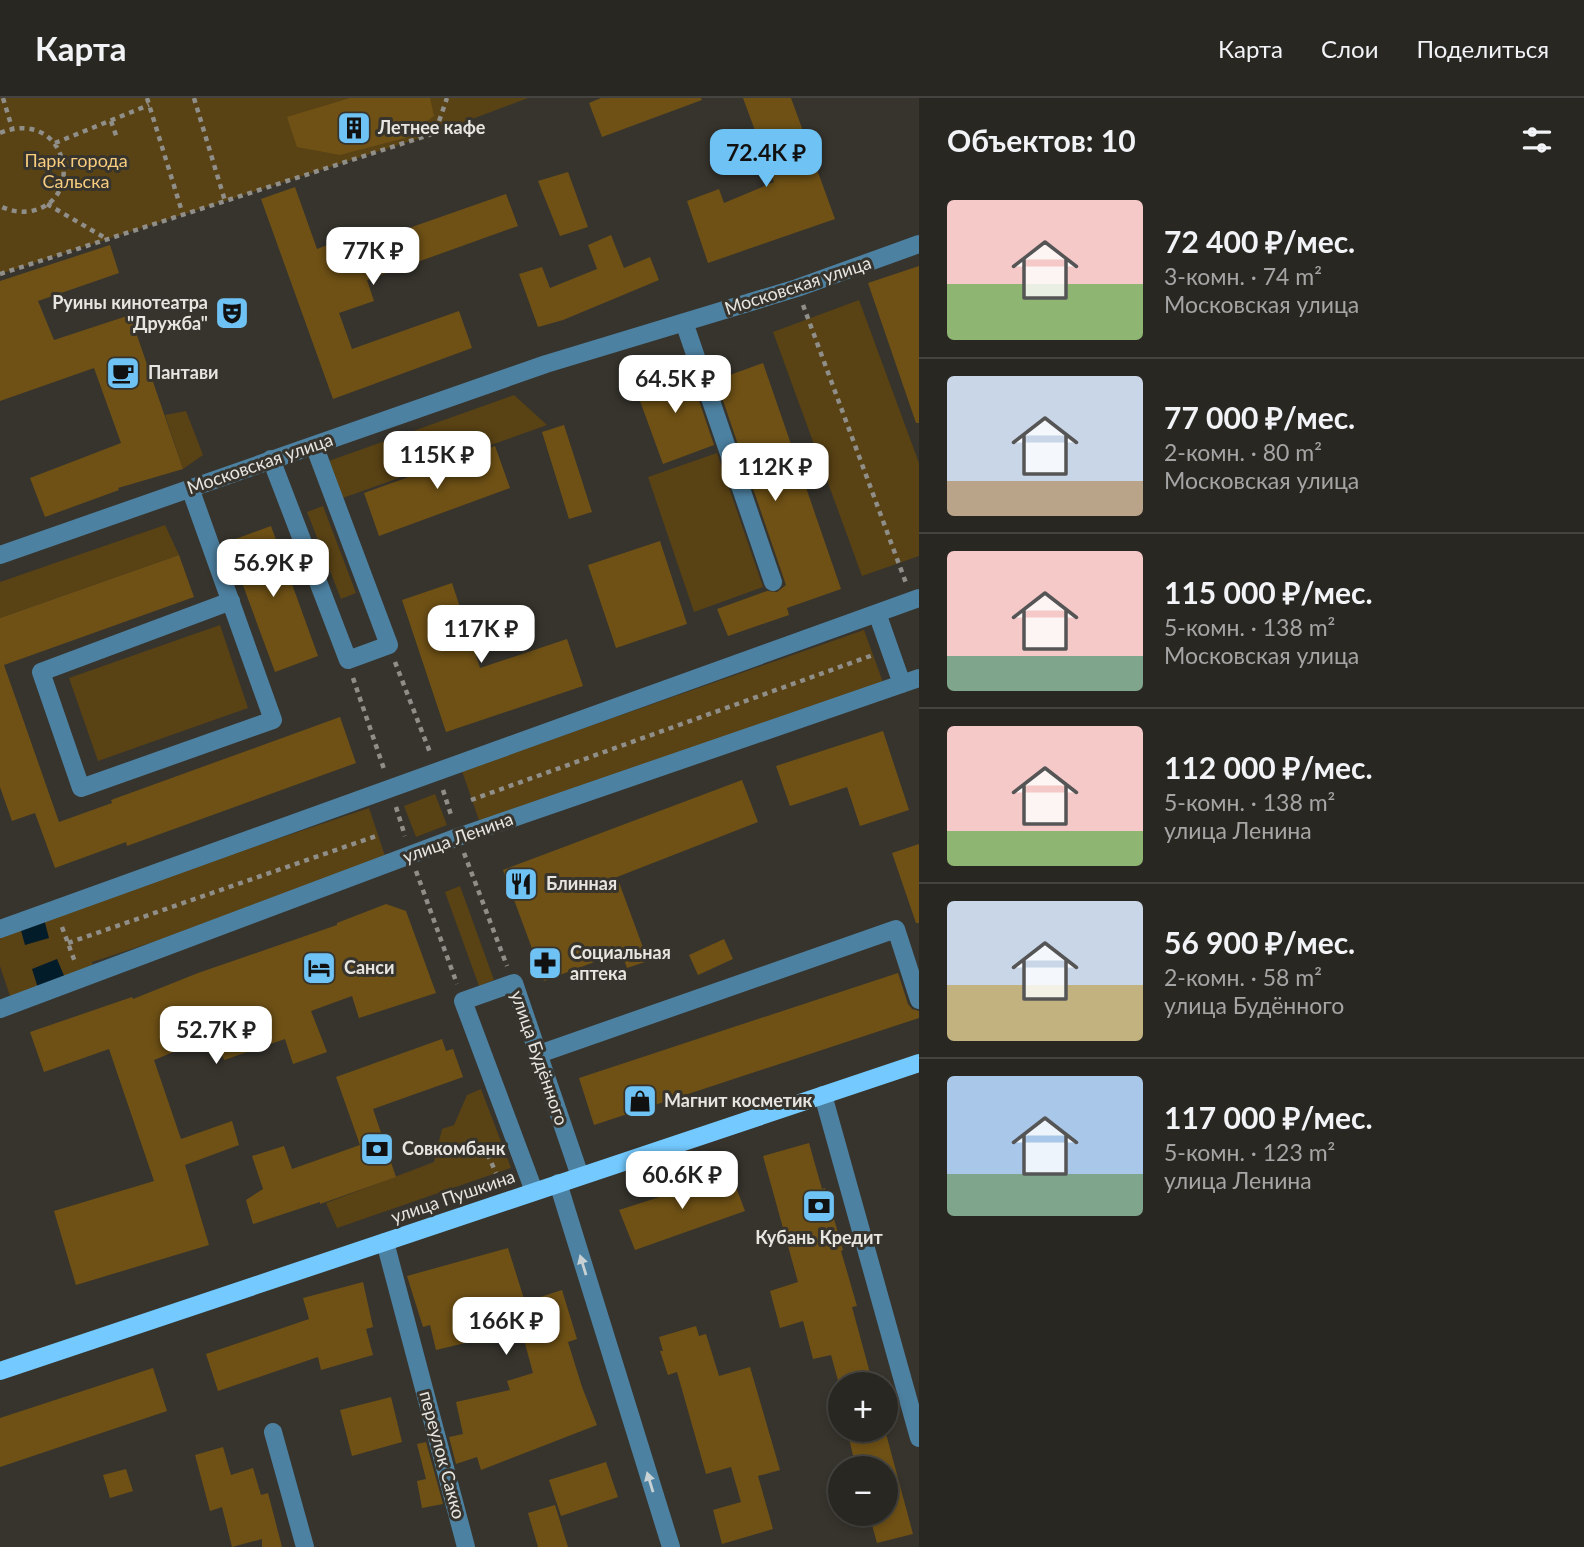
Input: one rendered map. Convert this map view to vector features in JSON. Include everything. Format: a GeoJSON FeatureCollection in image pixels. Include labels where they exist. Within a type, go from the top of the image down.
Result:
{"type":"FeatureCollection","features":[{"type":"Feature","properties":{"kind":"main road","name":"улица Пушкина"},"geometry":{"type":"LineString","coordinates":[[0,1371],[919,1063]]}},
{"type":"Feature","properties":{"kind":"street","name":"Московская улица"},"geometry":{"type":"LineString","coordinates":[[0,555],[546,364],[797,288],[919,244]]}},
{"type":"Feature","properties":{"kind":"street"},"geometry":{"type":"LineString","coordinates":[[684,322],[773,582]]}},
{"type":"Feature","properties":{"kind":"street"},"geometry":{"type":"LineString","coordinates":[[271,459],[348,660],[389,645],[314,445]]}},
{"type":"Feature","properties":{"kind":"street"},"geometry":{"type":"LineString","coordinates":[[190,488],[231,601],[273,720],[81,788],[41,671],[231,601]]}},
{"type":"Feature","properties":{"kind":"street"},"geometry":{"type":"LineString","coordinates":[[0,929],[916,599]]}},
{"type":"Feature","properties":{"kind":"street"},"geometry":{"type":"LineString","coordinates":[[877,613],[890,648],[911,681]]}},
{"type":"Feature","properties":{"kind":"street","name":"улица Ленина"},"geometry":{"type":"LineString","coordinates":[[0,1009],[458,837],[911,681]]}},
{"type":"Feature","properties":{"kind":"street"},"geometry":{"type":"LineString","coordinates":[[539,1054],[896,929],[919,1000]]}},
{"type":"Feature","properties":{"kind":"street","name":"улица Будённого"},"geometry":{"type":"LineString","coordinates":[[463,1001],[514,983],[580,1176]]}},
{"type":"Feature","properties":{"kind":"street"},"geometry":{"type":"LineString","coordinates":[[463,1001],[534,1191]]}},
{"type":"Feature","properties":{"kind":"street"},"geometry":{"type":"LineString","coordinates":[[823,1095],[919,1438]]}},
{"type":"Feature","properties":{"kind":"street"},"geometry":{"type":"LineString","coordinates":[[558,1183],[671,1547]]}},
{"type":"Feature","properties":{"kind":"street","name":"переулок Сакко"},"geometry":{"type":"LineString","coordinates":[[385,1242],[466,1547]]}},
{"type":"Feature","properties":{"kind":"street"},"geometry":{"type":"LineString","coordinates":[[273,1432],[305,1547]]}},
{"type":"Feature","properties":{"kind":"path"},"geometry":{"type":"LineString","coordinates":[[3,98],[12,128]]}},
{"type":"Feature","properties":{"kind":"path"},"geometry":{"type":"LineString","coordinates":[[147,98],[183,215]]}},
{"type":"Feature","properties":{"kind":"path"},"geometry":{"type":"LineString","coordinates":[[194,98],[225,201]]}},
{"type":"Feature","properties":{"kind":"path"},"geometry":{"type":"LineString","coordinates":[[0,274],[435,133],[447,98]]}},
{"type":"Feature","properties":{"kind":"path"},"geometry":{"type":"LineString","coordinates":[[55,143],[149,105]]}},
{"type":"Feature","properties":{"kind":"path"},"geometry":{"type":"LineString","coordinates":[[111,121],[117,138]]}},
{"type":"Feature","properties":{"kind":"path"},"geometry":{"type":"LineString","coordinates":[[0,133],[12,128],[36,129],[47,135],[62,155],[64,169],[62,182],[47,204],[34,211],[20,212],[0,206]]}},
{"type":"Feature","properties":{"kind":"path"},"geometry":{"type":"LineString","coordinates":[[47,204],[107,239]]}},
{"type":"Feature","properties":{"kind":"path"},"geometry":{"type":"LineString","coordinates":[[797,288],[916,599]]}},
{"type":"Feature","properties":{"kind":"path"},"geometry":{"type":"LineString","coordinates":[[389,645],[514,983]]}},
{"type":"Feature","properties":{"kind":"path"},"geometry":{"type":"LineString","coordinates":[[471,800],[890,648]]}},
{"type":"Feature","properties":{"kind":"path"},"geometry":{"type":"LineString","coordinates":[[348,660],[411,855],[463,1001]]}},
{"type":"Feature","properties":{"kind":"path"},"geometry":{"type":"LineString","coordinates":[[68,943],[379,835]]}},
{"type":"Feature","properties":{"kind":"path"},"geometry":{"type":"LineString","coordinates":[[55,909],[81,979]]}},
{"type":"Feature","properties":{"kind":"path"},"geometry":{"type":"LineString","coordinates":[[478,1150],[488,1155],[496,1173]]}},
{"type":"Feature","properties":{"kind":"green space","name":"Парк города Сальска"},"geometry":{"type":"Polygon","coordinates":[[[0,98],[528,98],[435,133],[0,274],[0,98]]]}},
{"type":"Feature","properties":{"kind":"green space"},"geometry":{"type":"Polygon","coordinates":[[[859,300],[919,463],[919,556],[862,576],[773,332],[859,300]]]}},
{"type":"Feature","properties":{"kind":"green space"},"geometry":{"type":"Polygon","coordinates":[[[514,395],[547,425],[340,499],[326,462],[514,395]]]}},
{"type":"Feature","properties":{"kind":"green space"},"geometry":{"type":"Polygon","coordinates":[[[186,411],[203,455],[183,469],[165,415],[186,411]]]}},
{"type":"Feature","properties":{"kind":"green space"},"geometry":{"type":"Polygon","coordinates":[[[717,453],[763,587],[694,612],[648,477],[717,453]]]}},
{"type":"Feature","properties":{"kind":"green space"},"geometry":{"type":"Polygon","coordinates":[[[323,506],[356,593],[341,599],[307,512],[323,506]]]}},
{"type":"Feature","properties":{"kind":"green space"},"geometry":{"type":"Polygon","coordinates":[[[165,525],[179,555],[0,618],[0,582],[165,525]]]}},
{"type":"Feature","properties":{"kind":"green space"},"geometry":{"type":"Polygon","coordinates":[[[220,625],[248,708],[98,761],[69,678],[220,625]]]}},
{"type":"Feature","properties":{"kind":"green space"},"geometry":{"type":"Polygon","coordinates":[[[864,630],[884,685],[481,826],[462,771],[864,630]]]}},
{"type":"Feature","properties":{"kind":"green space"},"geometry":{"type":"Polygon","coordinates":[[[435,794],[447,825],[416,837],[404,806],[435,794]]]}},
{"type":"Feature","properties":{"kind":"green space"},"geometry":{"type":"Polygon","coordinates":[[[369,808],[388,865],[92,962],[95,974],[13,1005],[0,966],[0,930],[369,808]]]}},
{"type":"Feature","properties":{"kind":"green space"},"geometry":{"type":"Polygon","coordinates":[[[460,886],[494,980],[479,986],[445,892],[460,886]]]}},
{"type":"Feature","properties":{"kind":"green space"},"geometry":{"type":"Polygon","coordinates":[[[481,1089],[511,1168],[337,1228],[326,1203],[434,1162],[442,1129],[454,1125],[467,1095],[481,1089]]]}},
{"type":"Feature","properties":{"kind":"water"},"geometry":{"type":"Polygon","coordinates":[[[44,919],[49,938],[25,945],[20,927],[44,919]]]}},
{"type":"Feature","properties":{"kind":"water"},"geometry":{"type":"Polygon","coordinates":[[[57,959],[65,978],[38,988],[32,969],[57,959]]]}},
{"type":"Feature","properties":{"kind":"building","name":"Летнее кафе"},"geometry":{"type":"Polygon","coordinates":[[[350,98],[430,98],[434,116],[405,138],[340,155],[297,147],[287,117],[350,98]]]}},
{"type":"Feature","properties":{"kind":"building"},"geometry":{"type":"Polygon","coordinates":[[[601,98],[702,100],[602,137],[589,103],[601,98]]]}},
{"type":"Feature","properties":{"kind":"building"},"geometry":{"type":"Polygon","coordinates":[[[743,98],[791,98],[835,219],[708,263],[687,201],[719,189],[724,203],[774,182],[743,98]]]}},
{"type":"Feature","properties":{"kind":"building"},"geometry":{"type":"Polygon","coordinates":[[[568,172],[588,227],[560,236],[538,181],[568,172]]]}},
{"type":"Feature","properties":{"kind":"building"},"geometry":{"type":"Polygon","coordinates":[[[295,187],[317,249],[351,236],[355,247],[506,194],[518,226],[367,280],[374,301],[339,313],[352,349],[459,311],[472,348],[333,399],[261,199],[295,187]]]}},
{"type":"Feature","properties":{"kind":"building"},"geometry":{"type":"Polygon","coordinates":[[[611,235],[624,268],[650,257],[659,280],[563,320],[538,327],[519,274],[542,267],[550,288],[597,269],[588,245],[611,235]]]}},
{"type":"Feature","properties":{"kind":"building"},"geometry":{"type":"Polygon","coordinates":[[[110,245],[119,273],[38,301],[54,340],[130,315],[183,469],[118,488],[119,490],[45,517],[30,478],[121,443],[94,368],[0,401],[0,281],[110,245]]]}},
{"type":"Feature","properties":{"kind":"building"},"geometry":{"type":"Polygon","coordinates":[[[919,266],[919,423],[916,423],[868,283],[919,266]]]}},
{"type":"Feature","properties":{"kind":"building"},"geometry":{"type":"Polygon","coordinates":[[[763,363],[841,589],[787,608],[789,615],[728,636],[717,609],[767,591],[777,592],[786,585],[716,380],[763,363]]]}},
{"type":"Feature","properties":{"kind":"building"},"geometry":{"type":"Polygon","coordinates":[[[672,370],[690,374],[714,445],[663,464],[636,390],[642,388],[650,378],[672,370]]]}},
{"type":"Feature","properties":{"kind":"building"},"geometry":{"type":"Polygon","coordinates":[[[564,425],[592,512],[569,519],[542,432],[564,425]]]}},
{"type":"Feature","properties":{"kind":"building"},"geometry":{"type":"Polygon","coordinates":[[[495,446],[510,488],[379,536],[364,493],[495,446]]]}},
{"type":"Feature","properties":{"kind":"building"},"geometry":{"type":"Polygon","coordinates":[[[271,526],[318,656],[275,672],[227,542],[271,526]]]}},
{"type":"Feature","properties":{"kind":"building"},"geometry":{"type":"Polygon","coordinates":[[[660,541],[687,624],[616,648],[588,565],[660,541]]]}},
{"type":"Feature","properties":{"kind":"building"},"geometry":{"type":"Polygon","coordinates":[[[179,555],[194,597],[4,665],[59,822],[112,803],[111,800],[340,717],[356,763],[127,846],[126,842],[55,868],[35,813],[12,821],[0,787],[0,618],[179,555]]]}},
{"type":"Feature","properties":{"kind":"building"},"geometry":{"type":"Polygon","coordinates":[[[452,583],[480,668],[567,639],[583,686],[446,732],[402,600],[452,583]]]}},
{"type":"Feature","properties":{"kind":"building"},"geometry":{"type":"Polygon","coordinates":[[[883,731],[909,810],[860,826],[847,787],[790,806],[776,766],[883,731]]]}},
{"type":"Feature","properties":{"kind":"building"},"geometry":{"type":"Polygon","coordinates":[[[742,780],[758,822],[617,877],[648,961],[627,968],[621,952],[544,981],[503,870],[742,780]]]}},
{"type":"Feature","properties":{"kind":"building"},"geometry":{"type":"Polygon","coordinates":[[[919,844],[919,923],[916,923],[892,853],[919,844]]]}},
{"type":"Feature","properties":{"kind":"building"},"geometry":{"type":"Polygon","coordinates":[[[386,904],[406,911],[436,993],[359,1018],[352,996],[311,1011],[327,1052],[293,1064],[285,1039],[224,1060],[215,1035],[154,1060],[181,1139],[232,1121],[239,1145],[185,1165],[209,1245],[76,1285],[54,1211],[154,1181],[109,1049],[44,1072],[30,1032],[132,997],[133,999],[198,973],[337,925],[386,904]]]}},
{"type":"Feature","properties":{"kind":"building"},"geometry":{"type":"Polygon","coordinates":[[[724,939],[733,959],[698,975],[689,955],[724,939]]]}},
{"type":"Feature","properties":{"kind":"building"},"geometry":{"type":"Polygon","coordinates":[[[898,973],[908,1004],[919,1011],[919,1018],[594,1125],[579,1078],[898,973]]]}},
{"type":"Feature","properties":{"kind":"building"},"geometry":{"type":"Polygon","coordinates":[[[442,1039],[446,1051],[453,1049],[463,1077],[373,1109],[396,1177],[253,1224],[246,1200],[263,1189],[252,1156],[284,1146],[292,1169],[360,1145],[336,1077],[442,1039]]]}},
{"type":"Feature","properties":{"kind":"building"},"geometry":{"type":"Polygon","coordinates":[[[809,1143],[843,1250],[841,1251],[857,1306],[852,1307],[870,1372],[836,1372],[831,1355],[813,1359],[803,1321],[780,1328],[770,1291],[798,1282],[763,1156],[809,1143]]]}},
{"type":"Feature","properties":{"kind":"building"},"geometry":{"type":"Polygon","coordinates":[[[731,1174],[745,1211],[635,1250],[619,1210],[731,1174]]]}},
{"type":"Feature","properties":{"kind":"building"},"geometry":{"type":"Polygon","coordinates":[[[508,1248],[525,1302],[562,1290],[577,1339],[568,1342],[597,1425],[481,1470],[477,1457],[456,1464],[449,1437],[463,1434],[456,1402],[510,1390],[507,1381],[533,1373],[523,1336],[505,1342],[503,1334],[436,1350],[430,1325],[423,1327],[407,1276],[508,1248]]]}},
{"type":"Feature","properties":{"kind":"building"},"geometry":{"type":"Polygon","coordinates":[[[363,1282],[373,1327],[366,1329],[373,1355],[321,1370],[318,1357],[218,1391],[206,1354],[309,1319],[303,1298],[363,1282]]]}},
{"type":"Feature","properties":{"kind":"building"},"geometry":{"type":"Polygon","coordinates":[[[696,1326],[699,1336],[706,1334],[719,1376],[750,1367],[780,1470],[758,1476],[773,1529],[722,1544],[713,1510],[741,1502],[731,1467],[706,1474],[677,1372],[668,1375],[660,1351],[663,1351],[659,1337],[696,1326]]]}},
{"type":"Feature","properties":{"kind":"building"},"geometry":{"type":"Polygon","coordinates":[[[153,1368],[167,1411],[0,1467],[0,1418],[153,1368]]]}},
{"type":"Feature","properties":{"kind":"building"},"geometry":{"type":"Polygon","coordinates":[[[391,1397],[402,1442],[352,1456],[340,1410],[391,1397]]]}},
{"type":"Feature","properties":{"kind":"building"},"geometry":{"type":"Polygon","coordinates":[[[426,1442],[443,1504],[422,1508],[417,1481],[426,1479],[417,1444],[426,1442]]]}},
{"type":"Feature","properties":{"kind":"building"},"geometry":{"type":"Polygon","coordinates":[[[850,1442],[888,1442],[892,1456],[853,1456],[850,1442]]]}},
{"type":"Feature","properties":{"kind":"building"},"geometry":{"type":"Polygon","coordinates":[[[223,1447],[231,1475],[253,1468],[261,1495],[268,1493],[282,1547],[262,1547],[262,1539],[232,1547],[222,1507],[210,1511],[195,1455],[223,1447]]]}},
{"type":"Feature","properties":{"kind":"building"},"geometry":{"type":"Polygon","coordinates":[[[606,1462],[618,1497],[561,1516],[549,1480],[606,1462]]]}},
{"type":"Feature","properties":{"kind":"building"},"geometry":{"type":"Polygon","coordinates":[[[126,1469],[133,1491],[110,1498],[103,1475],[126,1469]]]}},
{"type":"Feature","properties":{"kind":"building"},"geometry":{"type":"Polygon","coordinates":[[[898,1478],[913,1534],[877,1543],[872,1526],[898,1526],[898,1478]]]}},
{"type":"Feature","properties":{"kind":"building"},"geometry":{"type":"Polygon","coordinates":[[[555,1505],[568,1547],[538,1547],[528,1513],[555,1505]]]}},
{"type":"Feature","properties":{"kind":"place","name":"Летнее кафе"},"geometry":{"type":"Point","coordinates":[354,128]}},
{"type":"Feature","properties":{"kind":"place","name":"Руины кинотеатра \"Дружба\""},"geometry":{"type":"Point","coordinates":[232,313]}},
{"type":"Feature","properties":{"kind":"place","name":"Пантави"},"geometry":{"type":"Point","coordinates":[123,373]}},
{"type":"Feature","properties":{"kind":"place","name":"Блинная"},"geometry":{"type":"Point","coordinates":[521,884]}},
{"type":"Feature","properties":{"kind":"place","name":"Социальная аптека"},"geometry":{"type":"Point","coordinates":[545,963]}},
{"type":"Feature","properties":{"kind":"place","name":"Санси"},"geometry":{"type":"Point","coordinates":[319,968]}},
{"type":"Feature","properties":{"kind":"place","name":"Магнит косметик"},"geometry":{"type":"Point","coordinates":[640,1101]}},
{"type":"Feature","properties":{"kind":"place","name":"Совкомбанк"},"geometry":{"type":"Point","coordinates":[377,1149]}},
{"type":"Feature","properties":{"kind":"place","name":"Кубань Кредит"},"geometry":{"type":"Point","coordinates":[819,1206]}}]}
